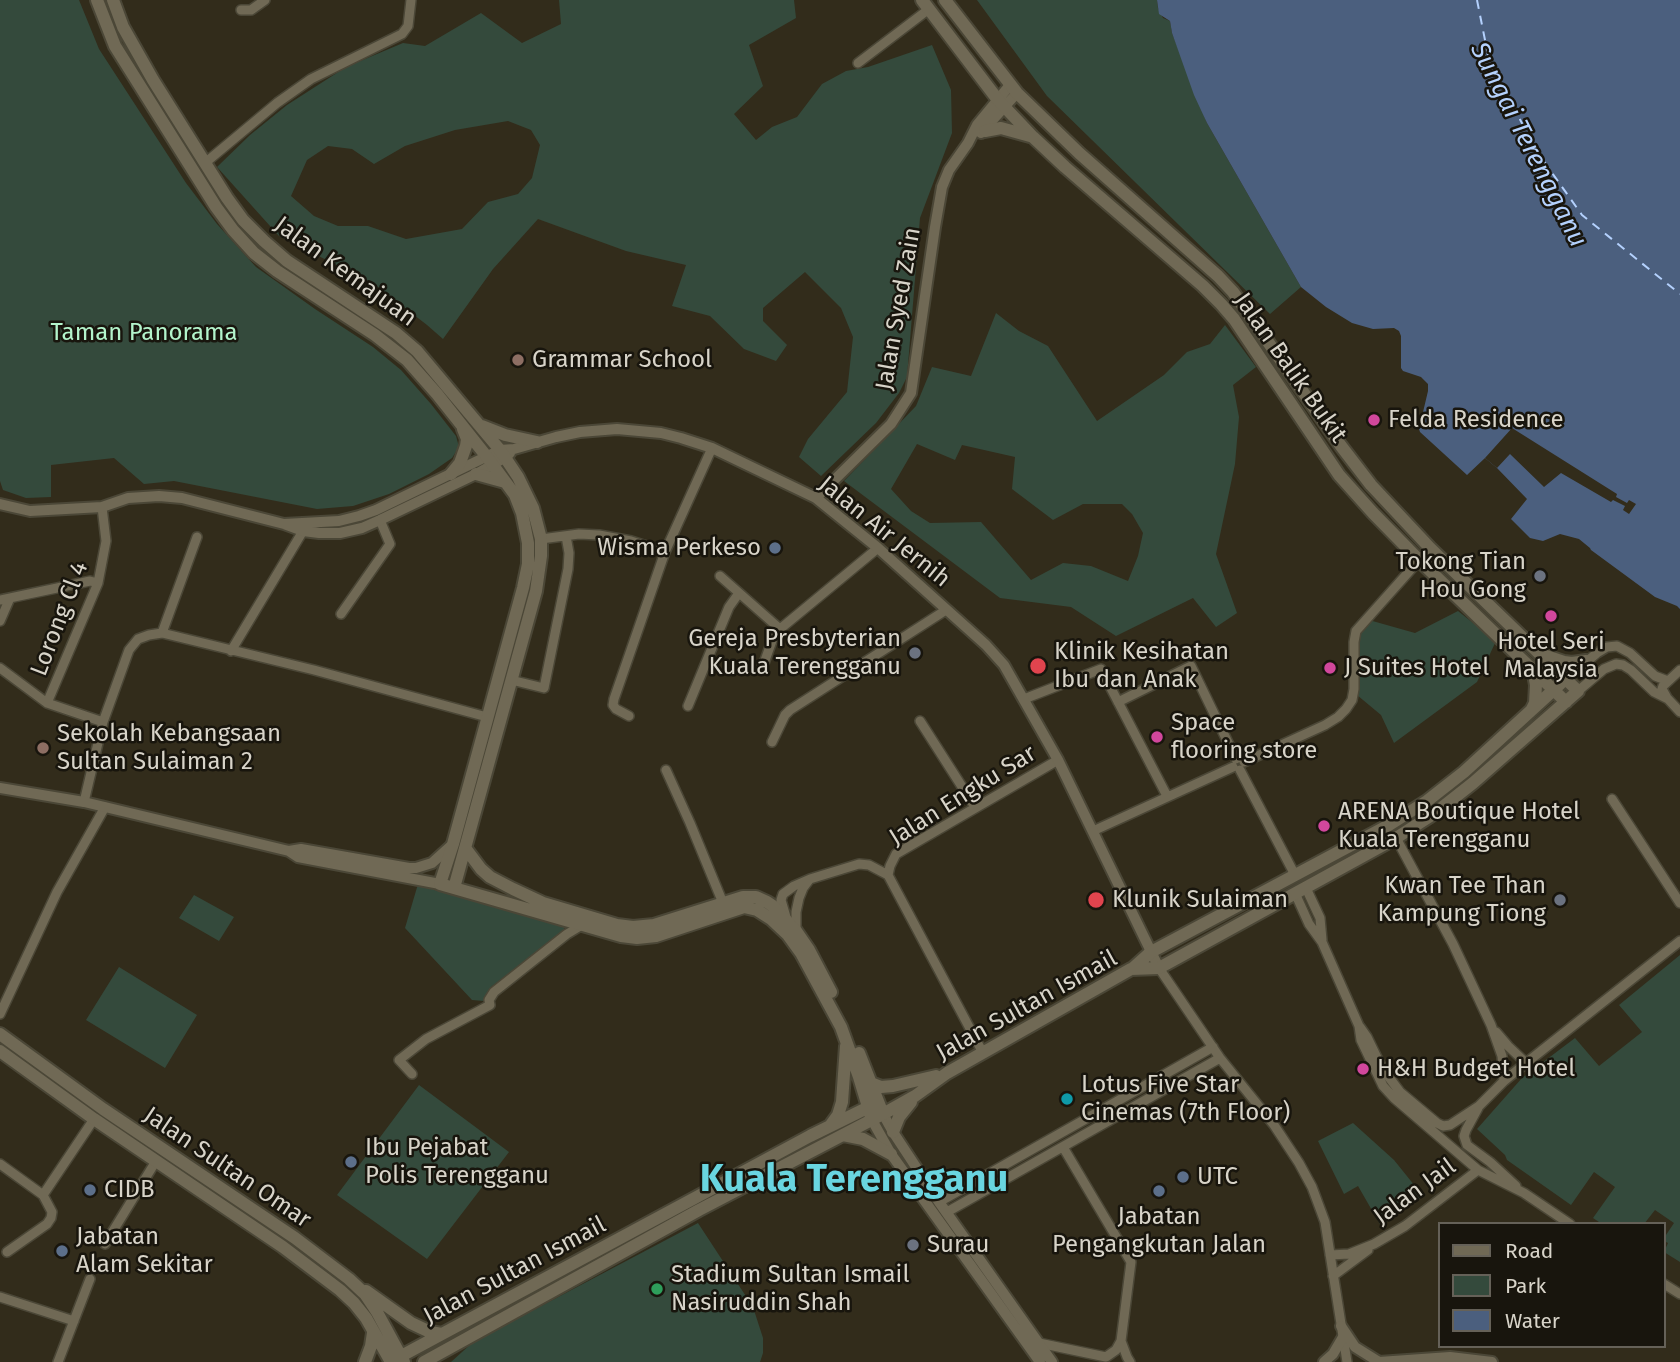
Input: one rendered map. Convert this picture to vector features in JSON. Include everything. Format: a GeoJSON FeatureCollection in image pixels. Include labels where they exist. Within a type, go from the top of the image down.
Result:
{"type":"FeatureCollection","features":[{"type":"Feature","properties":{"kind":"main road","name":"Jalan Kemajuan"},"geometry":{"type":"LineString","coordinates":[[97,0],[115,46],[233,230],[254,253],[276,271],[375,335],[418,371],[506,482],[524,520],[528,564],[523,588],[440,884]]}},
{"type":"Feature","properties":{"kind":"main road","name":"Jalan Kemajuan"},"geometry":{"type":"LineString","coordinates":[[113,0],[124,27],[153,80],[235,209],[264,242],[287,261],[396,333],[417,351],[479,425],[507,452],[533,508],[541,540],[536,592],[454,888]]}},
{"type":"Feature","properties":{"kind":"main road","name":"Jalan Balik Bukit"},"geometry":{"type":"LineString","coordinates":[[945,0],[1014,89],[1079,153],[1233,292],[1353,464],[1385,502],[1578,691]]}},
{"type":"Feature","properties":{"kind":"main road","name":"Jalan Balik Bukit"},"geometry":{"type":"LineString","coordinates":[[925,4],[1001,104],[1033,137],[1221,304],[1234,319],[1339,475],[1419,560],[1566,702]]}},
{"type":"Feature","properties":{"kind":"main road"},"geometry":{"type":"LineString","coordinates":[[985,131],[1001,128],[1033,137]]}},
{"type":"Feature","properties":{"kind":"main road"},"geometry":{"type":"LineString","coordinates":[[479,425],[505,435],[537,442]]}},
{"type":"Feature","properties":{"kind":"main road"},"geometry":{"type":"LineString","coordinates":[[452,474],[460,463],[466,446],[467,439],[463,429]]}},
{"type":"Feature","properties":{"kind":"main road"},"geometry":{"type":"LineString","coordinates":[[476,474],[506,482]]}},
{"type":"Feature","properties":{"kind":"main road"},"geometry":{"type":"LineString","coordinates":[[1540,654],[1564,662],[1586,660]]}},
{"type":"Feature","properties":{"kind":"main road"},"geometry":{"type":"LineString","coordinates":[[1531,710],[1535,703],[1536,685],[1532,669]]}},
{"type":"Feature","properties":{"kind":"main road","name":"Jalan Sultan Ismail"},"geometry":{"type":"LineString","coordinates":[[424,1362],[699,1210],[843,1135],[875,1114],[915,1096],[947,1073],[1131,969],[1151,952],[1389,825],[1427,801],[1464,772],[1566,679]]}},
{"type":"Feature","properties":{"kind":"main road","name":"Jalan Sultan Ismail"},"geometry":{"type":"LineString","coordinates":[[1131,969],[1159,968],[1396,838],[1435,813],[1473,783],[1578,691]]}},
{"type":"Feature","properties":{"kind":"main road"},"geometry":{"type":"LineString","coordinates":[[466,849],[490,877],[513,889],[543,903],[617,925],[654,925],[743,897],[756,897],[766,901],[796,931],[820,968],[853,1035],[871,1084],[875,1114]]}},
{"type":"Feature","properties":{"kind":"main road"},"geometry":{"type":"LineString","coordinates":[[440,884],[621,936],[637,938],[656,936],[744,907],[757,910],[788,935],[801,953],[841,1027],[875,1114]]}},
{"type":"Feature","properties":{"kind":"main road","name":"Jalan Sultan Omar"},"geometry":{"type":"LineString","coordinates":[[0,1034],[103,1109],[295,1238],[349,1279],[365,1294],[377,1311],[395,1361]]}},
{"type":"Feature","properties":{"kind":"main road"},"geometry":{"type":"LineString","coordinates":[[829,1126],[838,1115],[842,1102],[847,1042]]}},
{"type":"Feature","properties":{"kind":"main road"},"geometry":{"type":"LineString","coordinates":[[0,1051],[94,1119],[283,1247],[340,1290],[366,1318],[373,1333],[395,1361]]}},
{"type":"Feature","properties":{"kind":"main road"},"geometry":{"type":"LineString","coordinates":[[859,1077],[881,1087],[947,1073]]}},
{"type":"Feature","properties":{"kind":"main road"},"geometry":{"type":"LineString","coordinates":[[893,1132],[915,1096]]}},
{"type":"Feature","properties":{"kind":"main road","name":"Jalan Sultan Ismail"},"geometry":{"type":"LineString","coordinates":[[395,1361],[829,1126],[875,1114]]}},
{"type":"Feature","properties":{"kind":"main road"},"geometry":{"type":"LineString","coordinates":[[843,1135],[863,1139],[891,1154]]}},
{"type":"Feature","properties":{"kind":"main road"},"geometry":{"type":"LineString","coordinates":[[349,1279],[411,1323],[430,1332],[442,1334]]}},
{"type":"Feature","properties":{"kind":"main road"},"geometry":{"type":"LineString","coordinates":[[365,1362],[373,1333]]}},
{"type":"Feature","properties":{"kind":"main road"},"geometry":{"type":"LineString","coordinates":[[439,1362],[448,1348]]}},
{"type":"Feature","properties":{"kind":"street"},"geometry":{"type":"LineString","coordinates":[[241,10],[251,10],[265,0]]}},
{"type":"Feature","properties":{"kind":"street"},"geometry":{"type":"LineString","coordinates":[[205,163],[277,103],[311,79],[402,34],[408,26],[411,0]]}},
{"type":"Feature","properties":{"kind":"street"},"geometry":{"type":"LineString","coordinates":[[858,63],[925,4]]}},
{"type":"Feature","properties":{"kind":"street"},"geometry":{"type":"LineString","coordinates":[[968,143],[985,131],[1001,104],[1014,89]]}},
{"type":"Feature","properties":{"kind":"street","name":"Jalan Syed Zain"},"geometry":{"type":"LineString","coordinates":[[816,498],[891,424],[911,393],[942,187],[949,170],[977,125],[1001,104]]}},
{"type":"Feature","properties":{"kind":"street","name":"Jalan Air Jernih"},"geometry":{"type":"LineString","coordinates":[[490,461],[537,442],[580,432],[634,429],[681,438],[712,448],[816,498],[877,548],[996,655],[1058,760],[1159,968]]}},
{"type":"Feature","properties":{"kind":"street"},"geometry":{"type":"LineString","coordinates":[[629,716],[616,709],[613,705],[614,699],[665,552],[712,448]]}},
{"type":"Feature","properties":{"kind":"street"},"geometry":{"type":"LineString","coordinates":[[284,524],[339,521],[359,516],[452,474],[490,461]]}},
{"type":"Feature","properties":{"kind":"street"},"geometry":{"type":"LineString","coordinates":[[0,504],[30,511],[102,507],[128,498],[159,496],[182,498],[303,531],[340,533],[362,528],[476,474],[490,461]]}},
{"type":"Feature","properties":{"kind":"street","name":"Lorong Cl 4"},"geometry":{"type":"LineString","coordinates":[[47,703],[98,583],[106,541],[102,507]]}},
{"type":"Feature","properties":{"kind":"street"},"geometry":{"type":"LineString","coordinates":[[341,614],[390,544],[380,520]]}},
{"type":"Feature","properties":{"kind":"street"},"geometry":{"type":"LineString","coordinates":[[231,651],[303,531]]}},
{"type":"Feature","properties":{"kind":"street"},"geometry":{"type":"LineString","coordinates":[[541,540],[579,534],[610,537],[665,552]]}},
{"type":"Feature","properties":{"kind":"street"},"geometry":{"type":"LineString","coordinates":[[511,680],[544,688],[568,569],[566,536]]}},
{"type":"Feature","properties":{"kind":"street"},"geometry":{"type":"LineString","coordinates":[[162,634],[197,537]]}},
{"type":"Feature","properties":{"kind":"street"},"geometry":{"type":"LineString","coordinates":[[763,666],[773,638],[780,629],[877,548]]}},
{"type":"Feature","properties":{"kind":"street"},"geometry":{"type":"LineString","coordinates":[[1093,831],[1338,717],[1352,700],[1356,631],[1430,548]]}},
{"type":"Feature","properties":{"kind":"street"},"geometry":{"type":"LineString","coordinates":[[719,576],[780,629]]}},
{"type":"Feature","properties":{"kind":"street"},"geometry":{"type":"LineString","coordinates":[[0,621],[5,599],[89,581],[98,583]]}},
{"type":"Feature","properties":{"kind":"street"},"geometry":{"type":"LineString","coordinates":[[688,706],[729,607],[739,593]]}},
{"type":"Feature","properties":{"kind":"street","name":"Jalan Air Jernih"},"geometry":{"type":"LineString","coordinates":[[772,742],[790,710],[946,610]]}},
{"type":"Feature","properties":{"kind":"street"},"geometry":{"type":"LineString","coordinates":[[84,802],[103,722],[129,650],[138,639],[162,634],[314,670],[487,717]]}},
{"type":"Feature","properties":{"kind":"street"},"geometry":{"type":"LineString","coordinates":[[1566,679],[1586,660],[1607,647],[1617,646],[1630,653],[1655,677],[1668,681]]}},
{"type":"Feature","properties":{"kind":"street"},"geometry":{"type":"LineString","coordinates":[[1578,691],[1604,669],[1616,664],[1631,670],[1654,692],[1668,699]]}},
{"type":"Feature","properties":{"kind":"street"},"geometry":{"type":"LineString","coordinates":[[1118,702],[1191,666],[1295,875]]}},
{"type":"Feature","properties":{"kind":"street"},"geometry":{"type":"LineString","coordinates":[[0,668],[47,703],[103,722]]}},
{"type":"Feature","properties":{"kind":"street"},"geometry":{"type":"LineString","coordinates":[[1024,699],[1101,669],[1167,796]]}},
{"type":"Feature","properties":{"kind":"street"},"geometry":{"type":"LineString","coordinates":[[1680,670],[1662,690],[1680,712]]}},
{"type":"Feature","properties":{"kind":"street"},"geometry":{"type":"LineString","coordinates":[[920,721],[975,807]]}},
{"type":"Feature","properties":{"kind":"street","name":"Jalan Engku Sar"},"geometry":{"type":"LineString","coordinates":[[983,1053],[888,874],[897,854],[1058,760]]}},
{"type":"Feature","properties":{"kind":"street"},"geometry":{"type":"LineString","coordinates":[[666,770],[691,822],[723,903]]}},
{"type":"Feature","properties":{"kind":"street"},"geometry":{"type":"LineString","coordinates":[[0,788],[84,802],[289,851],[298,857],[440,884]]}},
{"type":"Feature","properties":{"kind":"street"},"geometry":{"type":"LineString","coordinates":[[1612,799],[1680,903]]}},
{"type":"Feature","properties":{"kind":"street"},"geometry":{"type":"LineString","coordinates":[[0,1014],[57,892],[105,807]]}},
{"type":"Feature","properties":{"kind":"street"},"geometry":{"type":"LineString","coordinates":[[1396,838],[1453,944],[1491,1025],[1502,1056],[1504,1081]]}},
{"type":"Feature","properties":{"kind":"street"},"geometry":{"type":"LineString","coordinates":[[289,851],[301,849],[416,868],[432,863],[453,844]]}},
{"type":"Feature","properties":{"kind":"street"},"geometry":{"type":"LineString","coordinates":[[786,920],[781,900],[783,894],[810,878],[859,864],[869,864],[888,874]]}},
{"type":"Feature","properties":{"kind":"street"},"geometry":{"type":"LineString","coordinates":[[796,931],[799,898],[810,878]]}},
{"type":"Feature","properties":{"kind":"street"},"geometry":{"type":"LineString","coordinates":[[1300,890],[1320,918],[1322,942],[1383,1086],[1478,1170],[1524,1193],[1567,1222]]}},
{"type":"Feature","properties":{"kind":"street"},"geometry":{"type":"LineString","coordinates":[[412,1074],[399,1060],[426,1040],[490,1004],[489,1000],[494,992],[582,925]]}},
{"type":"Feature","properties":{"kind":"street"},"geometry":{"type":"LineString","coordinates":[[1359,1026],[1382,1068],[1400,1092],[1437,1123],[1450,1125],[1479,1106],[1504,1081],[1680,941]]}},
{"type":"Feature","properties":{"kind":"street"},"geometry":{"type":"LineString","coordinates":[[1159,968],[1220,1058],[1274,1125],[1312,1187],[1325,1223],[1347,1362]]}},
{"type":"Feature","properties":{"kind":"street"},"geometry":{"type":"LineString","coordinates":[[1491,1025],[1526,1063]]}},
{"type":"Feature","properties":{"kind":"street"},"geometry":{"type":"LineString","coordinates":[[939,1202],[1213,1047]]}},
{"type":"Feature","properties":{"kind":"street"},"geometry":{"type":"LineString","coordinates":[[947,1212],[1220,1058]]}},
{"type":"Feature","properties":{"kind":"street"},"geometry":{"type":"LineString","coordinates":[[1479,1106],[1464,1136],[1467,1145],[1524,1193]]}},
{"type":"Feature","properties":{"kind":"street"},"geometry":{"type":"LineString","coordinates":[[875,1114],[893,1132],[1052,1362]]}},
{"type":"Feature","properties":{"kind":"street"},"geometry":{"type":"LineString","coordinates":[[875,1114],[891,1154],[1040,1362]]}},
{"type":"Feature","properties":{"kind":"street"},"geometry":{"type":"LineString","coordinates":[[43,1195],[94,1119]]}},
{"type":"Feature","properties":{"kind":"street"},"geometry":{"type":"LineString","coordinates":[[1040,1343],[1106,1357],[1116,1350],[1121,1341],[1131,1262],[1063,1147]]}},
{"type":"Feature","properties":{"kind":"street"},"geometry":{"type":"LineString","coordinates":[[105,1244],[156,1161]]}},
{"type":"Feature","properties":{"kind":"street"},"geometry":{"type":"LineString","coordinates":[[0,1164],[43,1195],[52,1212],[47,1224],[7,1252]]}},
{"type":"Feature","properties":{"kind":"street","name":"Jalan Jail"},"geometry":{"type":"LineString","coordinates":[[1333,1276],[1374,1244],[1405,1226],[1478,1170]]}},
{"type":"Feature","properties":{"kind":"street","name":"Jalan Jail"},"geometry":{"type":"LineString","coordinates":[[1330,1255],[1342,1256],[1374,1244]]}},
{"type":"Feature","properties":{"kind":"street"},"geometry":{"type":"LineString","coordinates":[[58,1362],[90,1279]]}},
{"type":"Feature","properties":{"kind":"street"},"geometry":{"type":"LineString","coordinates":[[0,1297],[74,1321]]}},
{"type":"Feature","properties":{"kind":"street"},"geometry":{"type":"LineString","coordinates":[[1342,1332],[1354,1347],[1380,1362],[1450,1357],[1492,1362]]}},
{"type":"Feature","properties":{"kind":"street"},"geometry":{"type":"LineString","coordinates":[[1324,1362],[1333,1353],[1342,1332]]}},
{"type":"Feature","properties":{"kind":"street"},"geometry":{"type":"LineString","coordinates":[[1121,1341],[1130,1362]]}},
{"type":"Feature","properties":{"kind":"green space","name":"Taman Panorama"},"geometry":{"type":"Polygon","coordinates":[[[0,0],[79,0],[99,49],[186,183],[217,224],[256,267],[373,347],[401,370],[456,436],[459,447],[452,458],[429,474],[389,494],[353,506],[317,509],[174,481],[144,484],[114,458],[51,465],[51,497],[26,498],[3,490],[0,481],[0,0]]]}},
{"type":"Feature","properties":{"kind":"green space"},"geometry":{"type":"Polygon","coordinates":[[[559,0],[794,0],[796,18],[749,45],[763,86],[734,114],[756,140],[772,127],[797,117],[822,84],[846,71],[868,67],[932,45],[951,90],[952,133],[920,218],[907,377],[899,393],[876,423],[821,476],[799,457],[808,439],[847,392],[853,337],[841,308],[805,272],[763,308],[763,321],[787,345],[776,361],[744,349],[710,316],[672,306],[686,265],[626,251],[538,219],[493,269],[443,339],[374,284],[279,236],[217,167],[287,105],[346,67],[403,43],[425,46],[481,13],[522,43],[561,24],[559,0]],[[508,121],[455,130],[405,146],[374,164],[352,149],[328,146],[307,160],[291,196],[314,216],[338,226],[368,226],[406,239],[462,229],[488,202],[518,194],[532,178],[540,145],[531,130],[508,121]]]}},
{"type":"Feature","properties":{"kind":"green space"},"geometry":{"type":"Polygon","coordinates":[[[977,0],[1157,0],[1163,18],[1170,21],[1172,33],[1207,123],[1301,287],[1270,314],[1047,96],[977,0]]]}},
{"type":"Feature","properties":{"kind":"green space"},"geometry":{"type":"Polygon","coordinates":[[[996,313],[1019,331],[1048,346],[1097,421],[1164,375],[1187,352],[1210,344],[1225,325],[1256,367],[1233,385],[1239,417],[1235,464],[1216,554],[1237,613],[1216,627],[1193,598],[1116,636],[1071,607],[1000,598],[844,481],[916,406],[932,367],[971,376],[996,313]],[[917,444],[891,489],[911,511],[930,523],[981,522],[1031,580],[1063,563],[1091,566],[1128,581],[1143,533],[1132,514],[1122,504],[1083,504],[1053,520],[1012,489],[1015,457],[962,445],[955,460],[917,444]]]}},
{"type":"Feature","properties":{"kind":"green space"},"geometry":{"type":"Polygon","coordinates":[[[1458,611],[1496,641],[1477,682],[1394,743],[1381,715],[1357,695],[1357,637],[1369,620],[1415,633],[1458,611]]]}},
{"type":"Feature","properties":{"kind":"green space"},"geometry":{"type":"Polygon","coordinates":[[[418,884],[566,924],[563,932],[491,987],[484,1001],[472,1000],[405,928],[418,884]]]}},
{"type":"Feature","properties":{"kind":"green space"},"geometry":{"type":"Polygon","coordinates":[[[194,895],[234,917],[219,941],[179,918],[194,895]]]}},
{"type":"Feature","properties":{"kind":"green space"},"geometry":{"type":"Polygon","coordinates":[[[1680,955],[1680,1262],[1666,1253],[1666,1235],[1674,1223],[1655,1210],[1646,1222],[1599,1222],[1593,1218],[1615,1187],[1594,1172],[1571,1205],[1507,1160],[1477,1129],[1522,1078],[1575,1038],[1599,1066],[1642,1032],[1619,1005],[1680,955]]]}},
{"type":"Feature","properties":{"kind":"green space"},"geometry":{"type":"Polygon","coordinates":[[[119,967],[197,1015],[165,1068],[86,1020],[119,967]]]}},
{"type":"Feature","properties":{"kind":"green space"},"geometry":{"type":"Polygon","coordinates":[[[419,1085],[509,1152],[427,1259],[337,1195],[419,1085]]]}},
{"type":"Feature","properties":{"kind":"green space"},"geometry":{"type":"Polygon","coordinates":[[[1353,1123],[1394,1160],[1423,1196],[1381,1226],[1358,1186],[1344,1194],[1318,1141],[1353,1123]]]}},
{"type":"Feature","properties":{"kind":"green space","name":"Stadium Sultan Ismail Nasiruddin Shah"},"geometry":{"type":"Polygon","coordinates":[[[698,1223],[753,1307],[763,1338],[760,1362],[451,1362],[473,1342],[698,1223]]]}},
{"type":"Feature","properties":{"kind":"water","name":"Sungai Terengganu"},"geometry":{"type":"Polygon","coordinates":[[[1157,0],[1680,0],[1680,609],[1655,597],[1579,539],[1560,534],[1543,541],[1530,538],[1511,519],[1527,499],[1497,468],[1485,458],[1467,475],[1420,432],[1428,384],[1421,377],[1401,368],[1399,331],[1394,328],[1373,329],[1352,323],[1301,287],[1207,123],[1194,95],[1170,21],[1159,14],[1157,0]]]}},
{"type":"Feature","properties":{"kind":"pier"},"geometry":{"type":"Polygon","coordinates":[[[1512,428],[1617,494],[1616,497],[1636,504],[1629,514],[1623,510],[1625,506],[1613,500],[1611,502],[1561,473],[1544,487],[1510,454],[1497,468],[1485,458],[1512,428]]]}},
{"type":"Feature","properties":{"kind":"ferry route"},"geometry":{"type":"LineString","coordinates":[[1477,0],[1490,65],[1540,156],[1582,215],[1680,294]]}},
{"type":"Feature","properties":{"kind":"place","name":"Grammar School"},"geometry":{"type":"Point","coordinates":[518,360]}},
{"type":"Feature","properties":{"kind":"place","name":"Felda Residence"},"geometry":{"type":"Point","coordinates":[1374,420]}},
{"type":"Feature","properties":{"kind":"place","name":"Wisma Perkeso"},"geometry":{"type":"Point","coordinates":[775,548]}},
{"type":"Feature","properties":{"kind":"place","name":"Tokong Tian Hou Gong"},"geometry":{"type":"Point","coordinates":[1540,576]}},
{"type":"Feature","properties":{"kind":"place","name":"Hotel Seri Malaysia"},"geometry":{"type":"Point","coordinates":[1551,616]}},
{"type":"Feature","properties":{"kind":"place","name":"Gereja Presbyterian Kuala Terengganu"},"geometry":{"type":"Point","coordinates":[915,653]}},
{"type":"Feature","properties":{"kind":"place","name":"Klinik Kesihatan Ibu dan Anak"},"geometry":{"type":"Point","coordinates":[1038,666]}},
{"type":"Feature","properties":{"kind":"place","name":"J Suites Hotel"},"geometry":{"type":"Point","coordinates":[1330,668]}},
{"type":"Feature","properties":{"kind":"place","name":"Space flooring store"},"geometry":{"type":"Point","coordinates":[1157,737]}},
{"type":"Feature","properties":{"kind":"place","name":"Sekolah Kebangsaan Sultan Sulaiman 2"},"geometry":{"type":"Point","coordinates":[43,748]}},
{"type":"Feature","properties":{"kind":"place","name":"ARENA Boutique Hotel Kuala Terengganu"},"geometry":{"type":"Point","coordinates":[1324,826]}},
{"type":"Feature","properties":{"kind":"place","name":"Klunik Sulaiman"},"geometry":{"type":"Point","coordinates":[1096,900]}},
{"type":"Feature","properties":{"kind":"place","name":"Kwan Tee Than Kampung Tiong"},"geometry":{"type":"Point","coordinates":[1560,900]}},
{"type":"Feature","properties":{"kind":"place","name":"H&H Budget Hotel"},"geometry":{"type":"Point","coordinates":[1363,1069]}},
{"type":"Feature","properties":{"kind":"place","name":"Lotus Five Star Cinemas (7th Floor)"},"geometry":{"type":"Point","coordinates":[1067,1099]}},
{"type":"Feature","properties":{"kind":"place","name":"Ibu Pejabat Polis Terengganu"},"geometry":{"type":"Point","coordinates":[351,1162]}},
{"type":"Feature","properties":{"kind":"place","name":"UTC"},"geometry":{"type":"Point","coordinates":[1183,1177]}},
{"type":"Feature","properties":{"kind":"place","name":"CIDB"},"geometry":{"type":"Point","coordinates":[90,1190]}},
{"type":"Feature","properties":{"kind":"place","name":"Jabatan Pengangkutan Jalan"},"geometry":{"type":"Point","coordinates":[1159,1191]}},
{"type":"Feature","properties":{"kind":"place","name":"Surau"},"geometry":{"type":"Point","coordinates":[913,1245]}},
{"type":"Feature","properties":{"kind":"place","name":"Jabatan Alam Sekitar"},"geometry":{"type":"Point","coordinates":[62,1251]}},
{"type":"Feature","properties":{"kind":"place","name":"Stadium Sultan Ismail Nasiruddin Shah"},"geometry":{"type":"Point","coordinates":[657,1289]}},
{"type":"Feature","properties":{"kind":"district","name":"Kuala Terengganu"},"geometry":{"type":"Point","coordinates":[854,1180]}}]}
